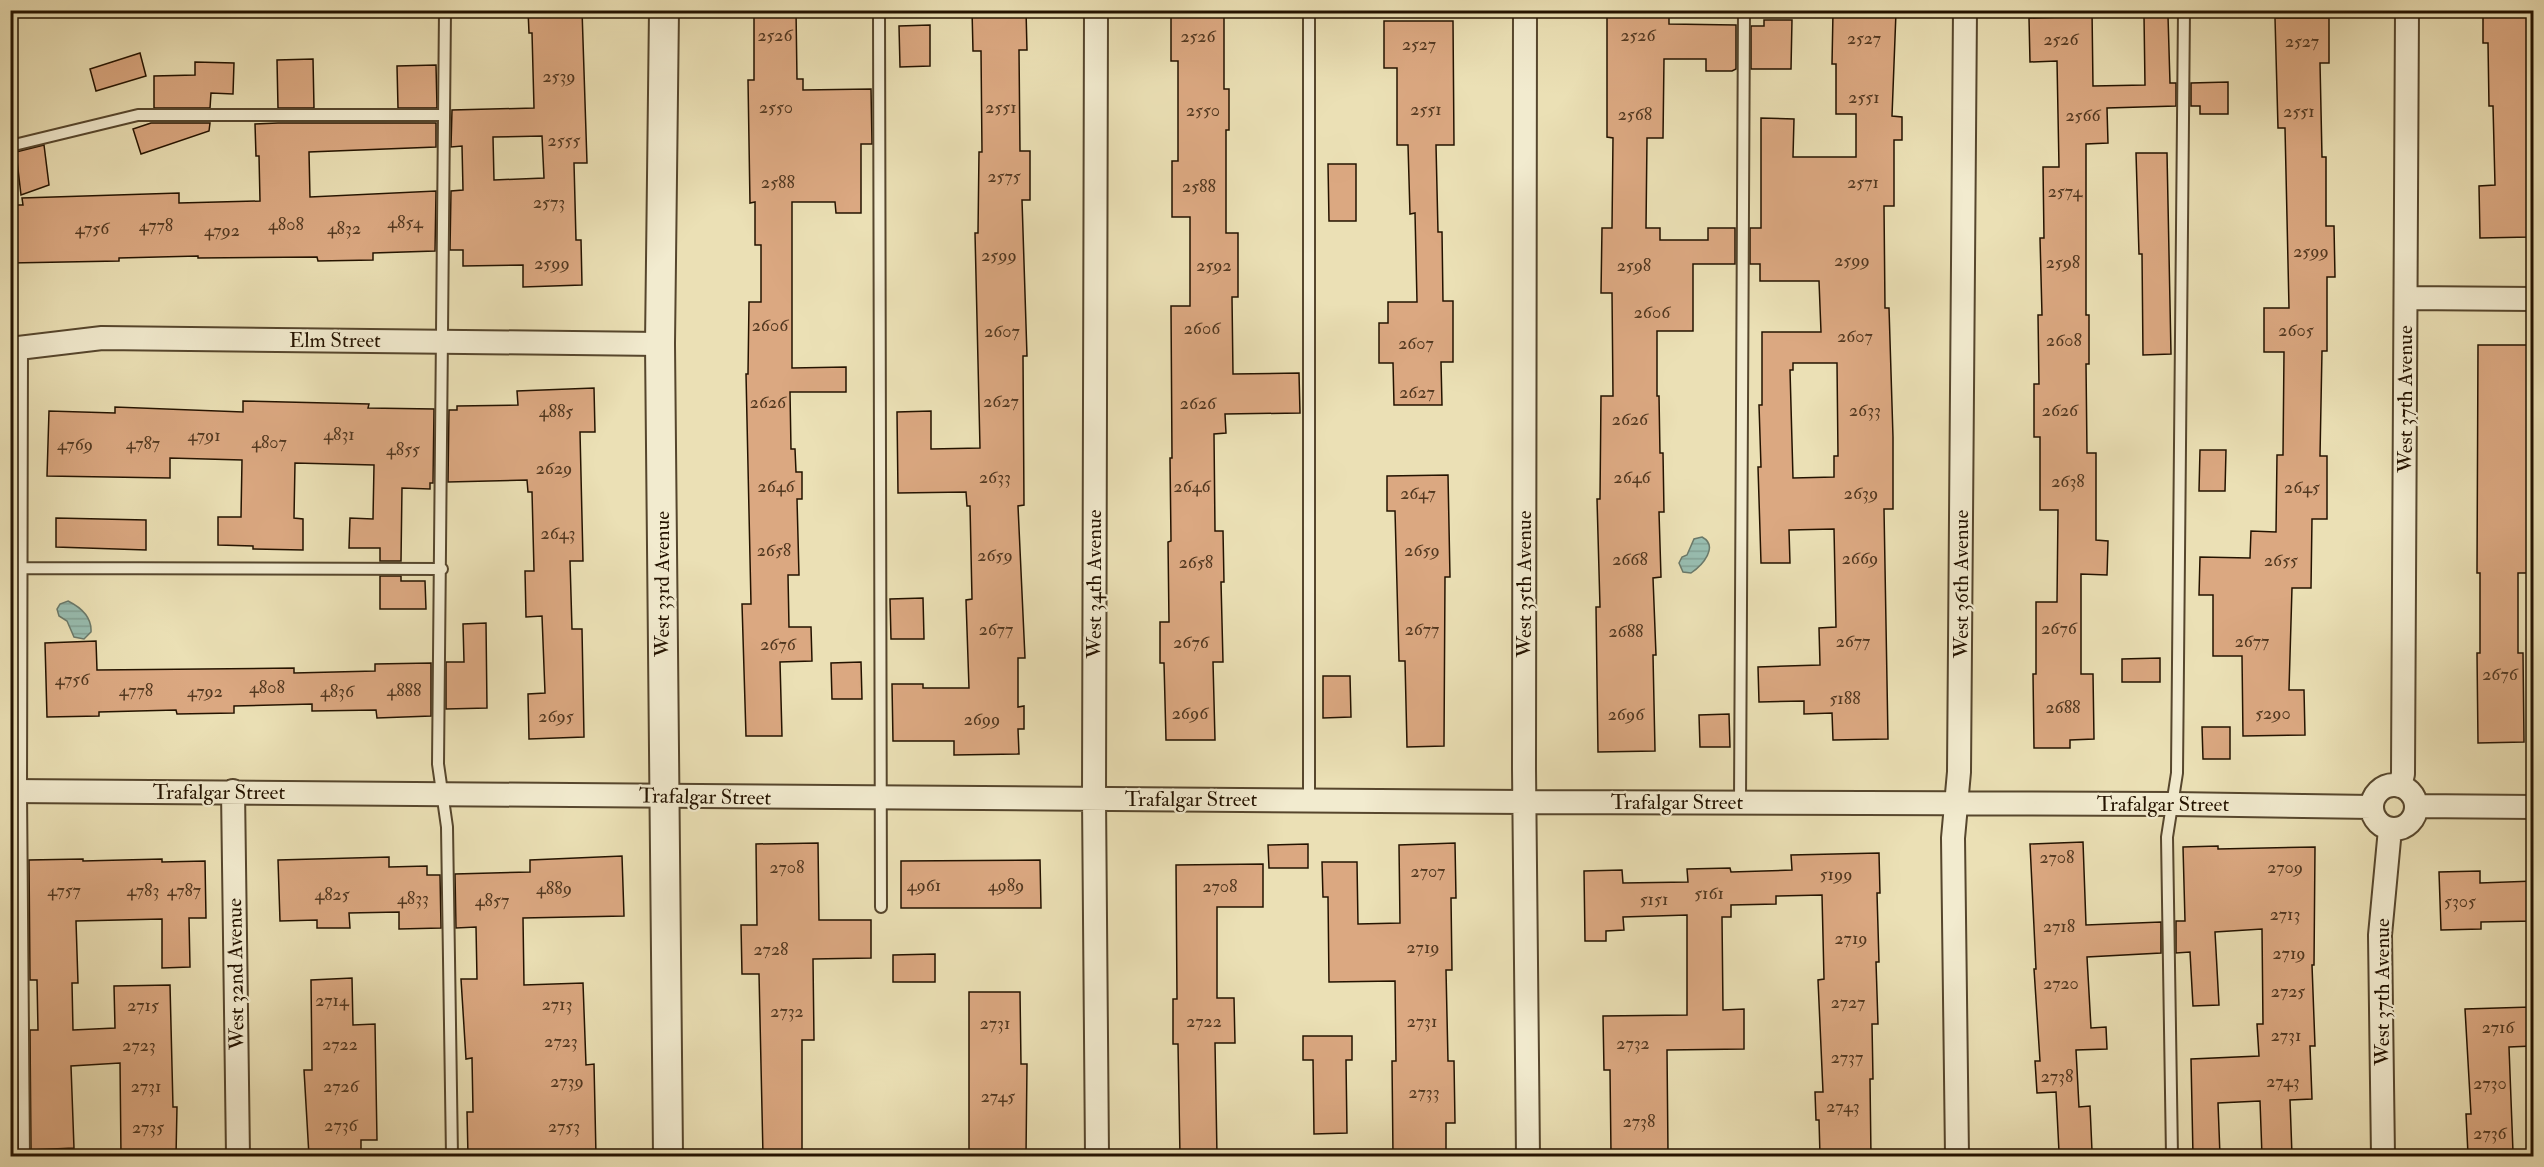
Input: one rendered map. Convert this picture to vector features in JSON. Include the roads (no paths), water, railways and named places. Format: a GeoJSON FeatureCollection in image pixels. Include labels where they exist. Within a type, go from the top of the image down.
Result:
{"type":"FeatureCollection","features":[{"type":"Feature","properties":{"kind":"street","name":"West 33rd Avenue"},"geometry":{"type":"LineString","coordinates":[[664,10],[660,344],[668,1156]]}},
{"type":"Feature","properties":{"kind":"street","name":"West 34th Avenue"},"geometry":{"type":"LineString","coordinates":[[1096,10],[1094,798],[1097,1156]]}},
{"type":"Feature","properties":{"kind":"street","name":"West 35th Avenue"},"geometry":{"type":"LineString","coordinates":[[1525,10],[1524,802],[1528,1156]]}},
{"type":"Feature","properties":{"kind":"street","name":"West 36th Avenue"},"geometry":{"type":"LineString","coordinates":[[1957,1156],[1953,838],[1959,748],[1965,10]]}},
{"type":"Feature","properties":{"kind":"street","name":"West 37th Avenue"},"geometry":{"type":"LineString","coordinates":[[2400,786],[2403,774],[2408,10]]}},
{"type":"Feature","properties":{"kind":"street"},"geometry":{"type":"LineString","coordinates":[[2406,298],[2534,299]]}},
{"type":"Feature","properties":{"kind":"street","name":"Elm Street"},"geometry":{"type":"LineString","coordinates":[[16,347],[102,338],[660,344]]}},
{"type":"Feature","properties":{"kind":"street"},"geometry":{"type":"LineString","coordinates":[[2390,786],[2400,786],[2410,794],[2416,806],[2414,816],[2408,824],[2390,829],[2377,821],[2372,807],[2374,798],[2381,790],[2390,786]]}},
{"type":"Feature","properties":{"kind":"street","name":"Trafalgar Street"},"geometry":{"type":"LineString","coordinates":[[16,791],[2372,807]]}},
{"type":"Feature","properties":{"kind":"street","name":"West 32nd Avenue"},"geometry":{"type":"LineString","coordinates":[[233,791],[238,1156]]}},
{"type":"Feature","properties":{"kind":"street"},"geometry":{"type":"LineString","coordinates":[[2416,806],[2534,807]]}},
{"type":"Feature","properties":{"kind":"street","name":"West 37th Avenue"},"geometry":{"type":"LineString","coordinates":[[2383,1156],[2380,935],[2390,829]]}},
{"type":"Feature","properties":{"kind":"lane"},"geometry":{"type":"LineString","coordinates":[[445,10],[442,569],[438,764],[447,827],[452,1156]]}},
{"type":"Feature","properties":{"kind":"lane"},"geometry":{"type":"LineString","coordinates":[[879,10],[881,907]]}},
{"type":"Feature","properties":{"kind":"lane"},"geometry":{"type":"LineString","coordinates":[[1309,10],[1309,799]]}},
{"type":"Feature","properties":{"kind":"lane"},"geometry":{"type":"LineString","coordinates":[[1740,801],[1744,10]]}},
{"type":"Feature","properties":{"kind":"lane"},"geometry":{"type":"LineString","coordinates":[[2172,1156],[2167,837],[2177,773],[2184,10]]}},
{"type":"Feature","properties":{"kind":"lane"},"geometry":{"type":"LineString","coordinates":[[10,146],[138,115],[444,115]]}},
{"type":"Feature","properties":{"kind":"lane"},"geometry":{"type":"LineString","coordinates":[[16,347],[22,568],[16,791],[24,1156]]}},
{"type":"Feature","properties":{"kind":"lane"},"geometry":{"type":"LineString","coordinates":[[22,568],[442,569]]}},
{"type":"Feature","properties":{"kind":"water"},"geometry":{"type":"Polygon","coordinates":[[[1702,537],[1709,545],[1707,555],[1691,573],[1683,572],[1679,563],[1682,557],[1687,555],[1694,539],[1702,537]]]}},
{"type":"Feature","properties":{"kind":"water"},"geometry":{"type":"Polygon","coordinates":[[[68,601],[81,609],[90,622],[91,632],[84,639],[74,637],[67,621],[59,616],[57,609],[60,604],[68,601]]]}}]}
